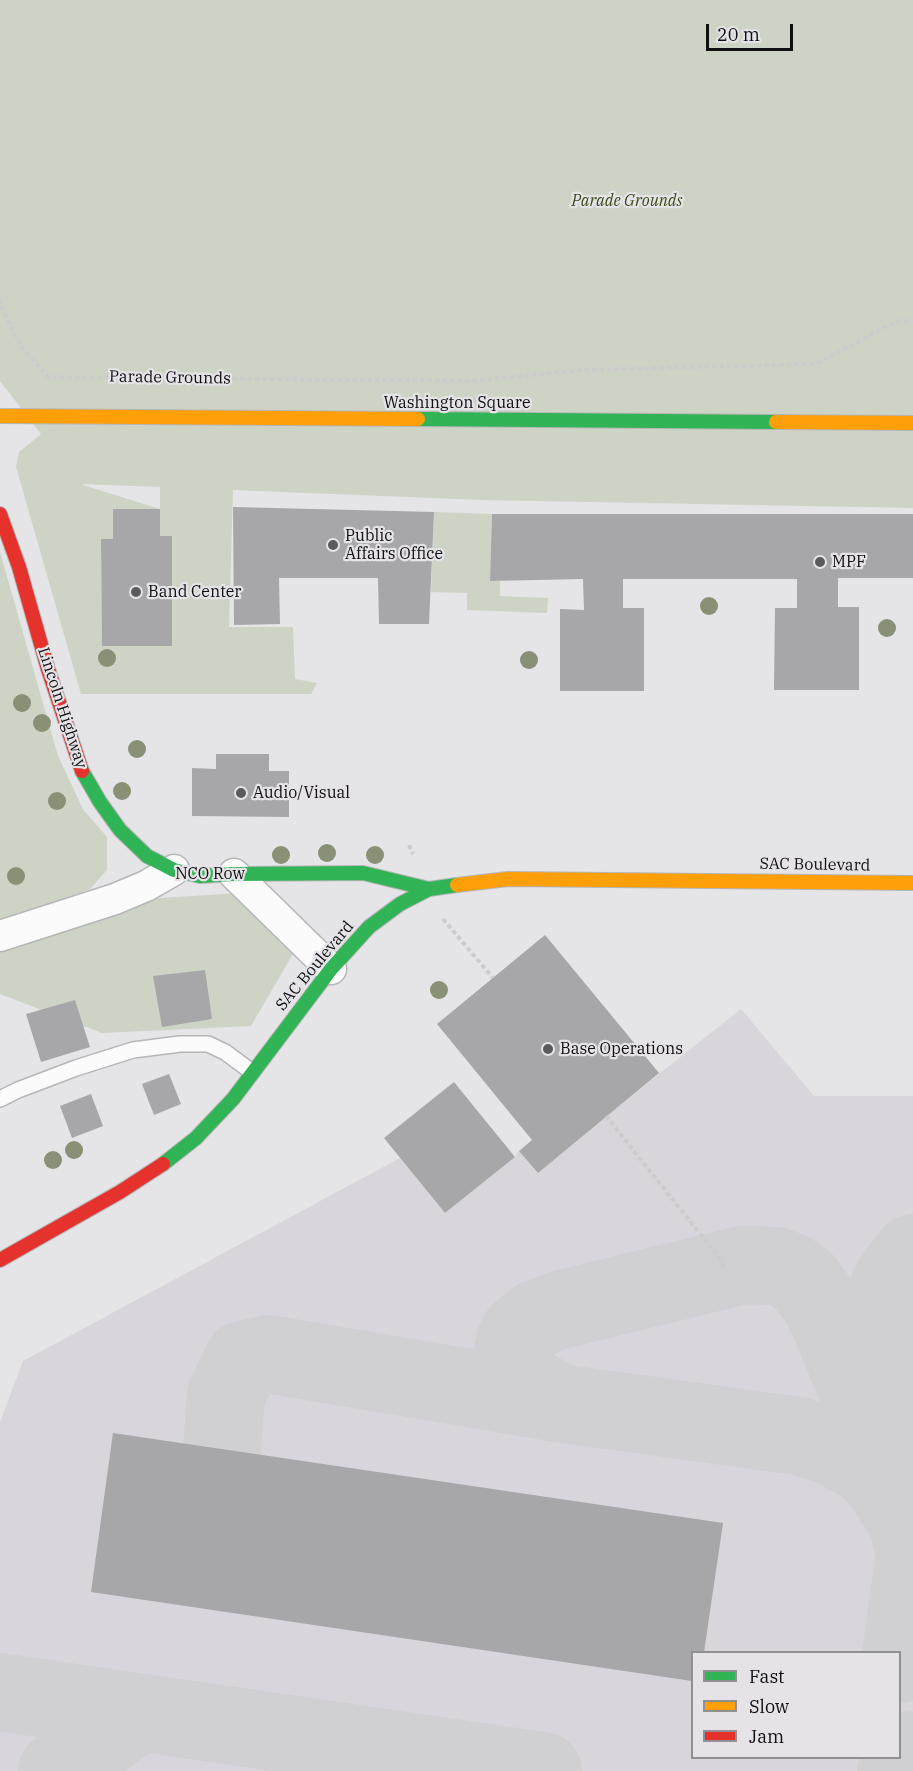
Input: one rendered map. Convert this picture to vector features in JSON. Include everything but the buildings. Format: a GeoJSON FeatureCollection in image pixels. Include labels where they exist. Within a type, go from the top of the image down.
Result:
{"type":"FeatureCollection","features":[{"type":"Feature","properties":{"kind":"street","name":"Washington Square"},"geometry":{"type":"LineString","coordinates":[[0,416],[913,423]]}},
{"type":"Feature","properties":{"kind":"street","name":"Lincoln Highway"},"geometry":{"type":"LineString","coordinates":[[0,514],[19,567],[48,669],[83,773],[120,830],[147,856],[174,870]]}},
{"type":"Feature","properties":{"kind":"street","name":"NCO Row"},"geometry":{"type":"LineString","coordinates":[[0,936],[115,899],[146,886],[174,870],[200,876],[363,873],[429,889]]}},
{"type":"Feature","properties":{"kind":"street"},"geometry":{"type":"LineString","coordinates":[[234,874],[331,969]]}},
{"type":"Feature","properties":{"kind":"street","name":"SAC Boulevard"},"geometry":{"type":"LineString","coordinates":[[0,1260],[120,1192],[176,1155],[233,1099],[331,969],[369,927],[400,904],[429,889],[508,879],[913,883]]}},
{"type":"Feature","properties":{"kind":"lane"},"geometry":{"type":"LineString","coordinates":[[0,1099],[76,1068],[133,1050],[180,1044],[208,1044],[225,1052],[252,1072]]}},
{"type":"Feature","properties":{"kind":"path","name":"Parade Grounds"},"geometry":{"type":"LineString","coordinates":[[0,299],[1,306],[20,345],[48,377],[472,381],[583,370],[816,364],[897,321],[913,321]]}},
{"type":"Feature","properties":{"kind":"path"},"geometry":{"type":"LineString","coordinates":[[443,919],[493,978]]}},
{"type":"Feature","properties":{"kind":"path"},"geometry":{"type":"LineString","coordinates":[[606,1116],[717,1255],[725,1269]]}},
{"type":"Feature","properties":{"kind":"shaded area"},"geometry":{"type":"Polygon","coordinates":[[[741,1009],[814,1096],[913,1096],[913,1771],[0,1771],[0,1422],[23,1361],[400,1158],[445,1213],[515,1157],[519,1151],[538,1173],[741,1009]]]}},
{"type":"Feature","properties":{"kind":"green space","name":"Parade Grounds"},"geometry":{"type":"Polygon","coordinates":[[[0,0],[913,0],[913,508],[482,500],[233,490],[229,627],[293,627],[295,679],[317,683],[311,694],[81,694],[16,467],[19,452],[41,434],[0,381],[0,0]],[[83,485],[160,509],[160,487],[83,485]],[[113,509],[113,539],[101,539],[102,646],[172,645],[160,536],[160,509],[113,509]]]}},
{"type":"Feature","properties":{"kind":"green space"},"geometry":{"type":"Polygon","coordinates":[[[434,512],[492,514],[490,581],[500,581],[500,596],[548,598],[547,613],[467,610],[467,593],[431,592],[434,512]]]}},
{"type":"Feature","properties":{"kind":"green space"},"geometry":{"type":"Polygon","coordinates":[[[0,552],[58,756],[83,809],[107,837],[107,870],[90,889],[56,902],[239,893],[294,952],[251,1026],[102,1033],[0,994],[0,552]]]}},
{"type":"Feature","properties":{"kind":"taxiway"},"geometry":{"type":"LineString","coordinates":[[900,1426],[887,1301],[889,1286],[913,1253]]}},
{"type":"Feature","properties":{"kind":"taxiway"},"geometry":{"type":"LineString","coordinates":[[558,1403],[529,1385],[514,1364],[515,1341],[519,1333],[536,1319],[559,1310],[743,1265],[777,1266],[803,1280],[821,1304],[903,1501]]}},
{"type":"Feature","properties":{"kind":"taxiway"},"geometry":{"type":"LineString","coordinates":[[222,1449],[226,1395],[243,1360],[268,1354],[558,1403],[798,1436],[829,1445],[859,1461],[883,1483],[908,1523],[913,1546]]}},
{"type":"Feature","properties":{"kind":"taxiway"},"geometry":{"type":"LineString","coordinates":[[901,1657],[913,1568]]}},
{"type":"Feature","properties":{"kind":"taxiway"},"geometry":{"type":"LineString","coordinates":[[0,1692],[543,1771]]}},
{"type":"Feature","properties":{"kind":"taxiway"},"geometry":{"type":"LineString","coordinates":[[57,1771],[126,1722],[138,1716],[150,1714]]}},
{"type":"Feature","properties":{"kind":"taxiway"},"geometry":{"type":"LineString","coordinates":[[896,1771],[913,1750]]}},
{"type":"Feature","properties":{"kind":"traffic: fast"},"geometry":{"type":"LineString","coordinates":[[418,419],[776,422]]}},
{"type":"Feature","properties":{"kind":"traffic: fast"},"geometry":{"type":"LineString","coordinates":[[82,771],[120,830],[147,856],[174,870],[200,876],[363,873],[429,889]]}},
{"type":"Feature","properties":{"kind":"traffic: fast"},"geometry":{"type":"LineString","coordinates":[[163,1164],[196,1138],[233,1099],[331,969],[369,927],[400,904],[429,889],[457,885]]}},
{"type":"Feature","properties":{"kind":"traffic: slow"},"geometry":{"type":"LineString","coordinates":[[0,416],[418,419]]}},
{"type":"Feature","properties":{"kind":"traffic: slow"},"geometry":{"type":"LineString","coordinates":[[776,422],[913,423]]}},
{"type":"Feature","properties":{"kind":"traffic: slow"},"geometry":{"type":"LineString","coordinates":[[457,885],[508,879],[913,883]]}},
{"type":"Feature","properties":{"kind":"traffic: jam"},"geometry":{"type":"LineString","coordinates":[[0,514],[19,567],[48,669],[82,771]]}},
{"type":"Feature","properties":{"kind":"traffic: jam"},"geometry":{"type":"LineString","coordinates":[[0,1260],[120,1192],[163,1164]]}},
{"type":"Feature","properties":{"kind":"place","name":"Public Affairs Office"},"geometry":{"type":"Point","coordinates":[333,545]}},
{"type":"Feature","properties":{"kind":"place","name":"MPF"},"geometry":{"type":"Point","coordinates":[820,562]}},
{"type":"Feature","properties":{"kind":"place","name":"Band Center"},"geometry":{"type":"Point","coordinates":[136,592]}},
{"type":"Feature","properties":{"kind":"place","name":"Audio/Visual"},"geometry":{"type":"Point","coordinates":[241,793]}},
{"type":"Feature","properties":{"kind":"place","name":"Base Operations"},"geometry":{"type":"Point","coordinates":[548,1049]}}]}
